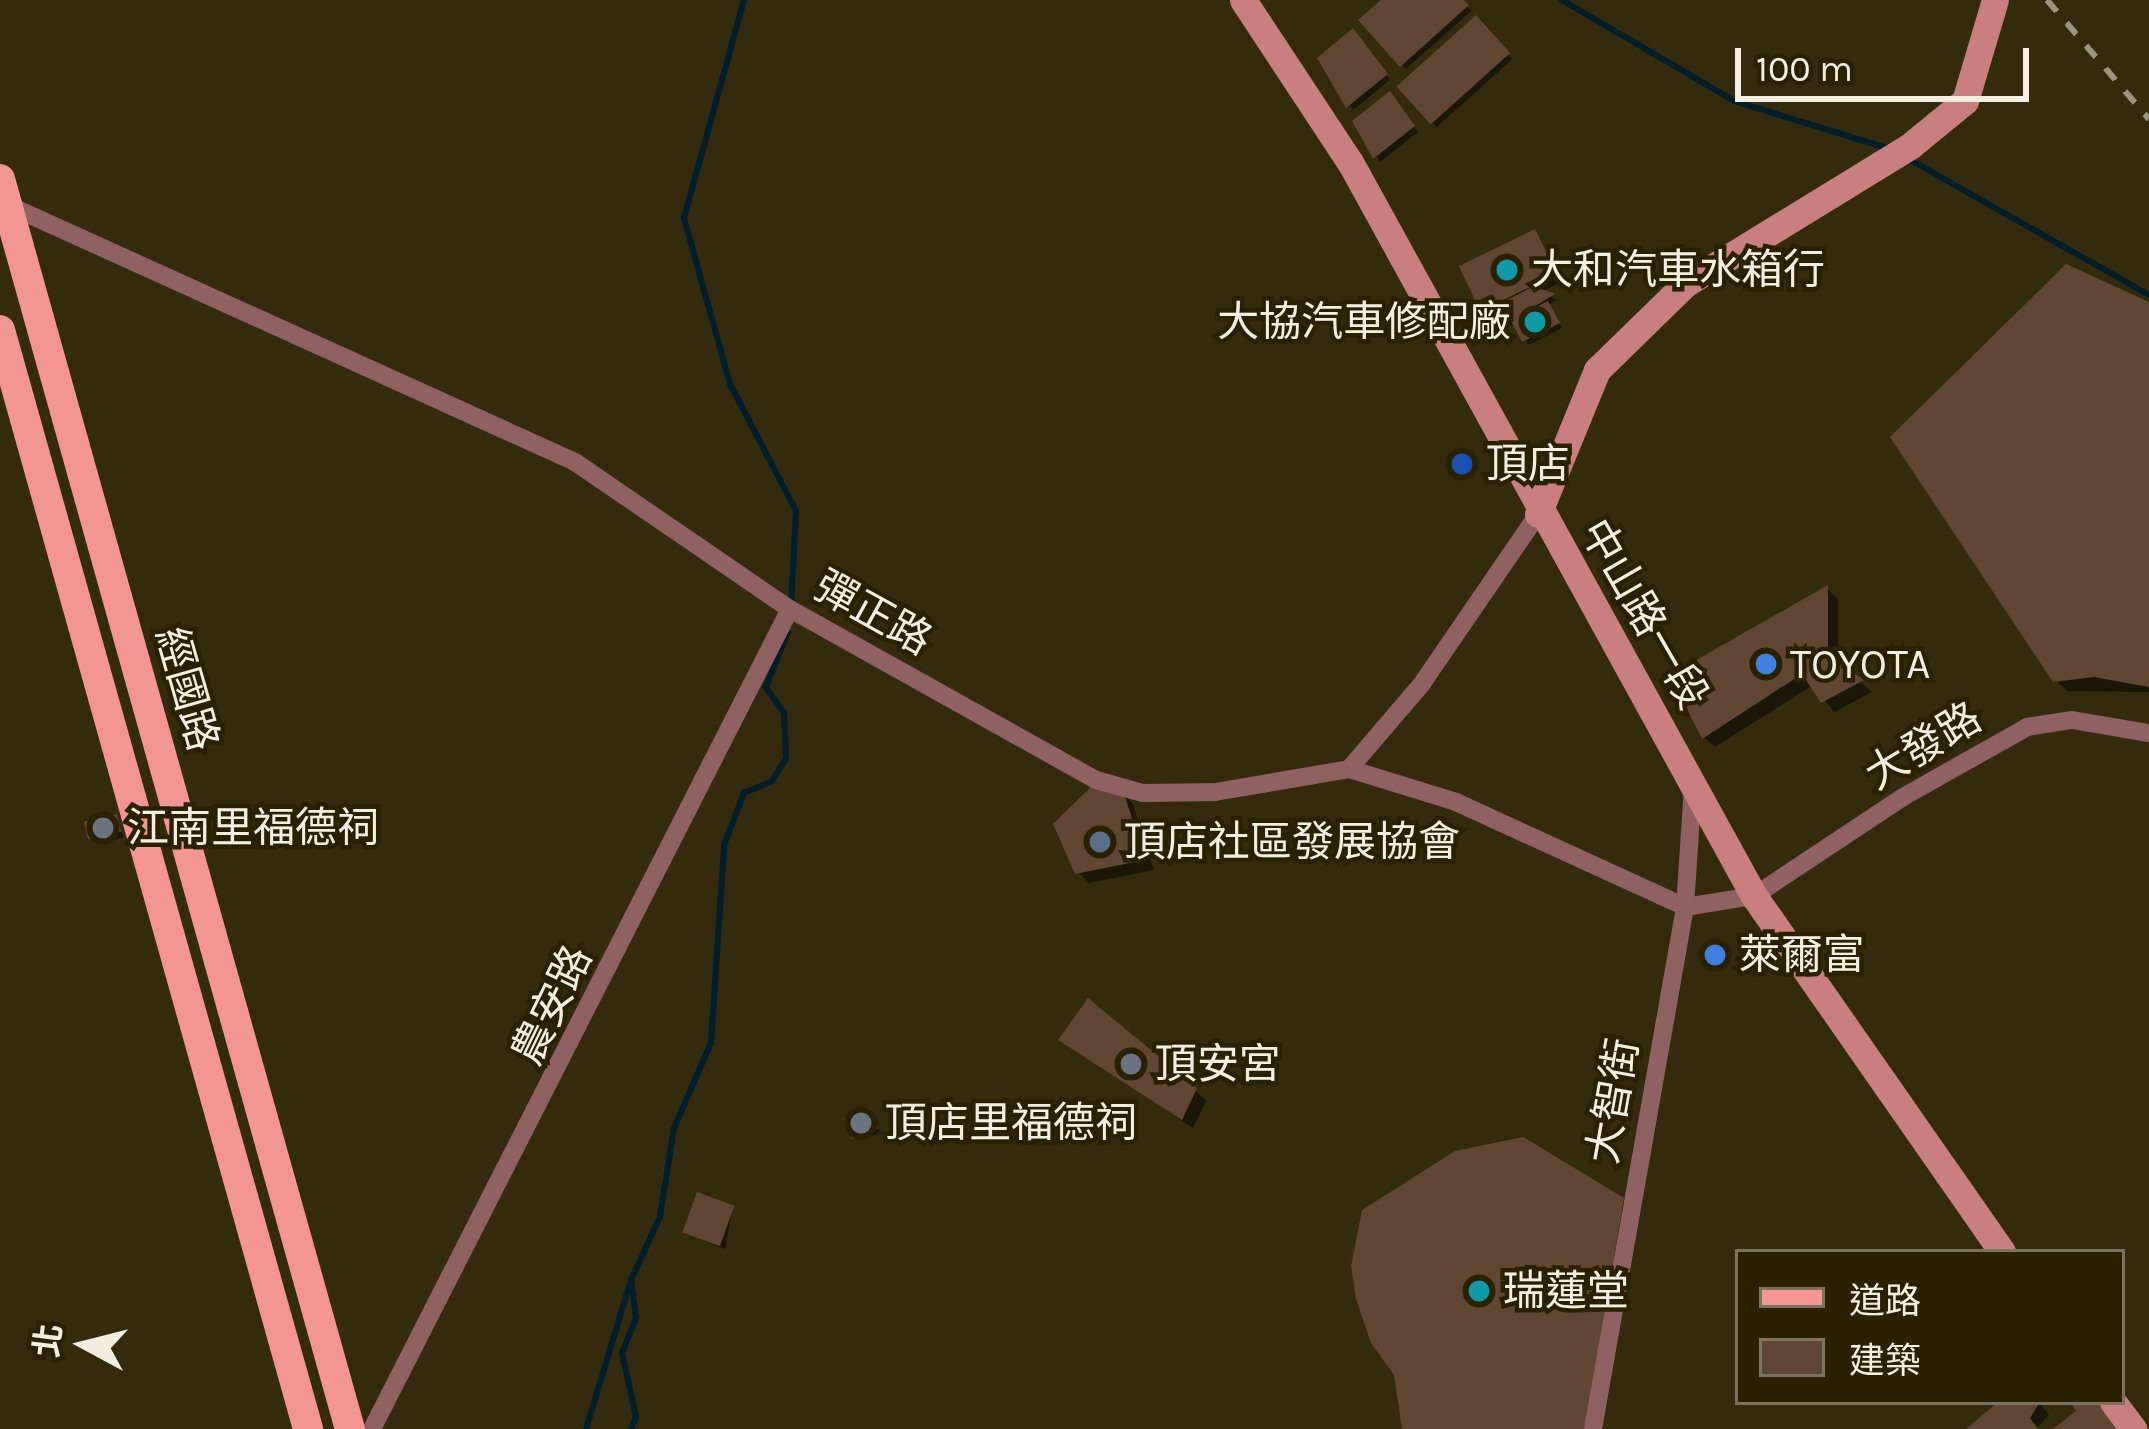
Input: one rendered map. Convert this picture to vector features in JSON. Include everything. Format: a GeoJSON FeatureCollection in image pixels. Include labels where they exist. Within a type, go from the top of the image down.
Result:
{"type":"FeatureCollection","features":[{"type":"Feature","properties":{"kind":"main road","name":"經國路"},"geometry":{"type":"LineString","coordinates":[[2,195],[350,1429]]}},
{"type":"Feature","properties":{"kind":"main road","name":"經國路"},"geometry":{"type":"LineString","coordinates":[[0,330],[308,1429]]}},
{"type":"Feature","properties":{"kind":"street","name":"中山路一段"},"geometry":{"type":"LineString","coordinates":[[1243,0],[1350,162],[1538,514],[1754,896],[2000,1249]]}},
{"type":"Feature","properties":{"kind":"street"},"geometry":{"type":"LineString","coordinates":[[1349,769],[1421,685],[1538,514],[1597,370],[1685,284],[1899,153],[1965,100],[1995,0]]}},
{"type":"Feature","properties":{"kind":"street","name":"彈正路"},"geometry":{"type":"LineString","coordinates":[[2,195],[575,461],[790,610],[1096,780],[1143,793],[1215,792],[1349,769],[1456,802],[1685,907]]}},
{"type":"Feature","properties":{"kind":"street","name":"農安路"},"geometry":{"type":"LineString","coordinates":[[372,1429],[790,610]]}},
{"type":"Feature","properties":{"kind":"street","name":"大發路"},"geometry":{"type":"LineString","coordinates":[[1754,896],[1903,797],[2027,727],[2076,720],[2149,733]]}},
{"type":"Feature","properties":{"kind":"street","name":"大智街"},"geometry":{"type":"LineString","coordinates":[[1593,1429],[1685,907],[1694,786]]}},
{"type":"Feature","properties":{"kind":"street"},"geometry":{"type":"LineString","coordinates":[[1685,907],[1754,896]]}},
{"type":"Feature","properties":{"kind":"building"},"geometry":{"type":"Polygon","coordinates":[[[1381,0],[1464,0],[1469,5],[1400,67],[1358,20],[1381,0]]]}},
{"type":"Feature","properties":{"kind":"building"},"geometry":{"type":"Polygon","coordinates":[[[1476,15],[1510,53],[1431,124],[1396,87],[1476,15]]]}},
{"type":"Feature","properties":{"kind":"building"},"geometry":{"type":"Polygon","coordinates":[[[1353,28],[1388,74],[1346,108],[1317,58],[1353,28]]]}},
{"type":"Feature","properties":{"kind":"building"},"geometry":{"type":"Polygon","coordinates":[[[1390,91],[1415,126],[1373,159],[1352,121],[1390,91]]]}},
{"type":"Feature","properties":{"kind":"building","name":"大和汽車水箱行"},"geometry":{"type":"Polygon","coordinates":[[[1535,229],[1557,274],[1481,311],[1459,266],[1535,229]]]}},
{"type":"Feature","properties":{"kind":"building"},"geometry":{"type":"Polygon","coordinates":[[[2066,264],[2149,302],[2149,687],[2094,677],[2053,682],[1890,437],[2066,264]]]}},
{"type":"Feature","properties":{"kind":"building"},"geometry":{"type":"Polygon","coordinates":[[[1534,286],[1555,294],[1517,317],[1548,301],[1560,323],[1522,342],[1510,319],[1486,332],[1478,315],[1534,286]]]}},
{"type":"Feature","properties":{"kind":"building","name":"TOYOTA"},"geometry":{"type":"Polygon","coordinates":[[[1828,585],[1828,654],[1864,680],[1821,703],[1802,674],[1702,739],[1670,675],[1828,585]]]}},
{"type":"Feature","properties":{"kind":"building","name":"頂店社區發展協會"},"geometry":{"type":"Polygon","coordinates":[[[1094,784],[1123,790],[1145,860],[1075,874],[1053,824],[1094,784]]]}},
{"type":"Feature","properties":{"kind":"building","name":"江南里福德祠"},"geometry":{"type":"Polygon","coordinates":[[[117,814],[121,832],[88,839],[84,822],[117,814]]]}},
{"type":"Feature","properties":{"kind":"building","name":"頂安宮"},"geometry":{"type":"Polygon","coordinates":[[[1088,998],[1197,1088],[1182,1120],[1058,1040],[1088,998]]]}},
{"type":"Feature","properties":{"kind":"building","name":"頂店里福德祠"},"geometry":{"type":"Polygon","coordinates":[[[870,1108],[878,1128],[852,1139],[844,1118],[870,1108]]]}},
{"type":"Feature","properties":{"kind":"building"},"geometry":{"type":"Polygon","coordinates":[[[1523,1137],[1624,1198],[1585,1429],[1402,1429],[1394,1375],[1371,1343],[1356,1299],[1351,1266],[1362,1210],[1455,1151],[1523,1137]]]}},
{"type":"Feature","properties":{"kind":"building"},"geometry":{"type":"Polygon","coordinates":[[[697,1192],[735,1206],[720,1246],[682,1232],[697,1192]]]}},
{"type":"Feature","properties":{"kind":"building"},"geometry":{"type":"Polygon","coordinates":[[[1994,1405],[2038,1405],[2030,1418],[2038,1429],[1966,1429],[1994,1405]]]}},
{"type":"Feature","properties":{"kind":"building"},"geometry":{"type":"Polygon","coordinates":[[[2072,1405],[2107,1405],[2126,1429],[2053,1429],[2076,1411],[2072,1405]]]}},
{"type":"Feature","properties":{"kind":"waterway"},"geometry":{"type":"LineString","coordinates":[[744,0],[684,218],[730,384],[796,511],[791,607]]}},
{"type":"Feature","properties":{"kind":"waterway"},"geometry":{"type":"LineString","coordinates":[[1562,0],[1734,101],[1890,149]]}},
{"type":"Feature","properties":{"kind":"waterway"},"geometry":{"type":"LineString","coordinates":[[1907,158],[2149,295]]}},
{"type":"Feature","properties":{"kind":"waterway"},"geometry":{"type":"LineString","coordinates":[[631,1429],[636,1417],[622,1353],[636,1318],[631,1280],[660,1217],[674,1128],[711,1043],[724,845],[744,793],[772,781],[786,759],[784,713],[766,687],[788,632]]}},
{"type":"Feature","properties":{"kind":"waterway"},"geometry":{"type":"LineString","coordinates":[[586,1429],[630,1283]]}},
{"type":"Feature","properties":{"kind":"railway"},"geometry":{"type":"LineString","coordinates":[[2047,0],[2149,119]]}},
{"type":"Feature","properties":{"kind":"place","name":"大和汽車水箱行"},"geometry":{"type":"Point","coordinates":[1507,270]}},
{"type":"Feature","properties":{"kind":"place","name":"大協汽車修配廠"},"geometry":{"type":"Point","coordinates":[1535,322]}},
{"type":"Feature","properties":{"kind":"place","name":"頂店"},"geometry":{"type":"Point","coordinates":[1462,464]}},
{"type":"Feature","properties":{"kind":"place","name":"TOYOTA"},"geometry":{"type":"Point","coordinates":[1766,664]}},
{"type":"Feature","properties":{"kind":"place","name":"江南里福德祠"},"geometry":{"type":"Point","coordinates":[103,828]}},
{"type":"Feature","properties":{"kind":"place","name":"頂店社區發展協會"},"geometry":{"type":"Point","coordinates":[1100,842]}},
{"type":"Feature","properties":{"kind":"place","name":"萊爾富"},"geometry":{"type":"Point","coordinates":[1715,955]}},
{"type":"Feature","properties":{"kind":"place","name":"頂安宮"},"geometry":{"type":"Point","coordinates":[1131,1064]}},
{"type":"Feature","properties":{"kind":"place","name":"頂店里福德祠"},"geometry":{"type":"Point","coordinates":[861,1123]}},
{"type":"Feature","properties":{"kind":"place","name":"瑞蓮堂"},"geometry":{"type":"Point","coordinates":[1479,1291]}}]}
